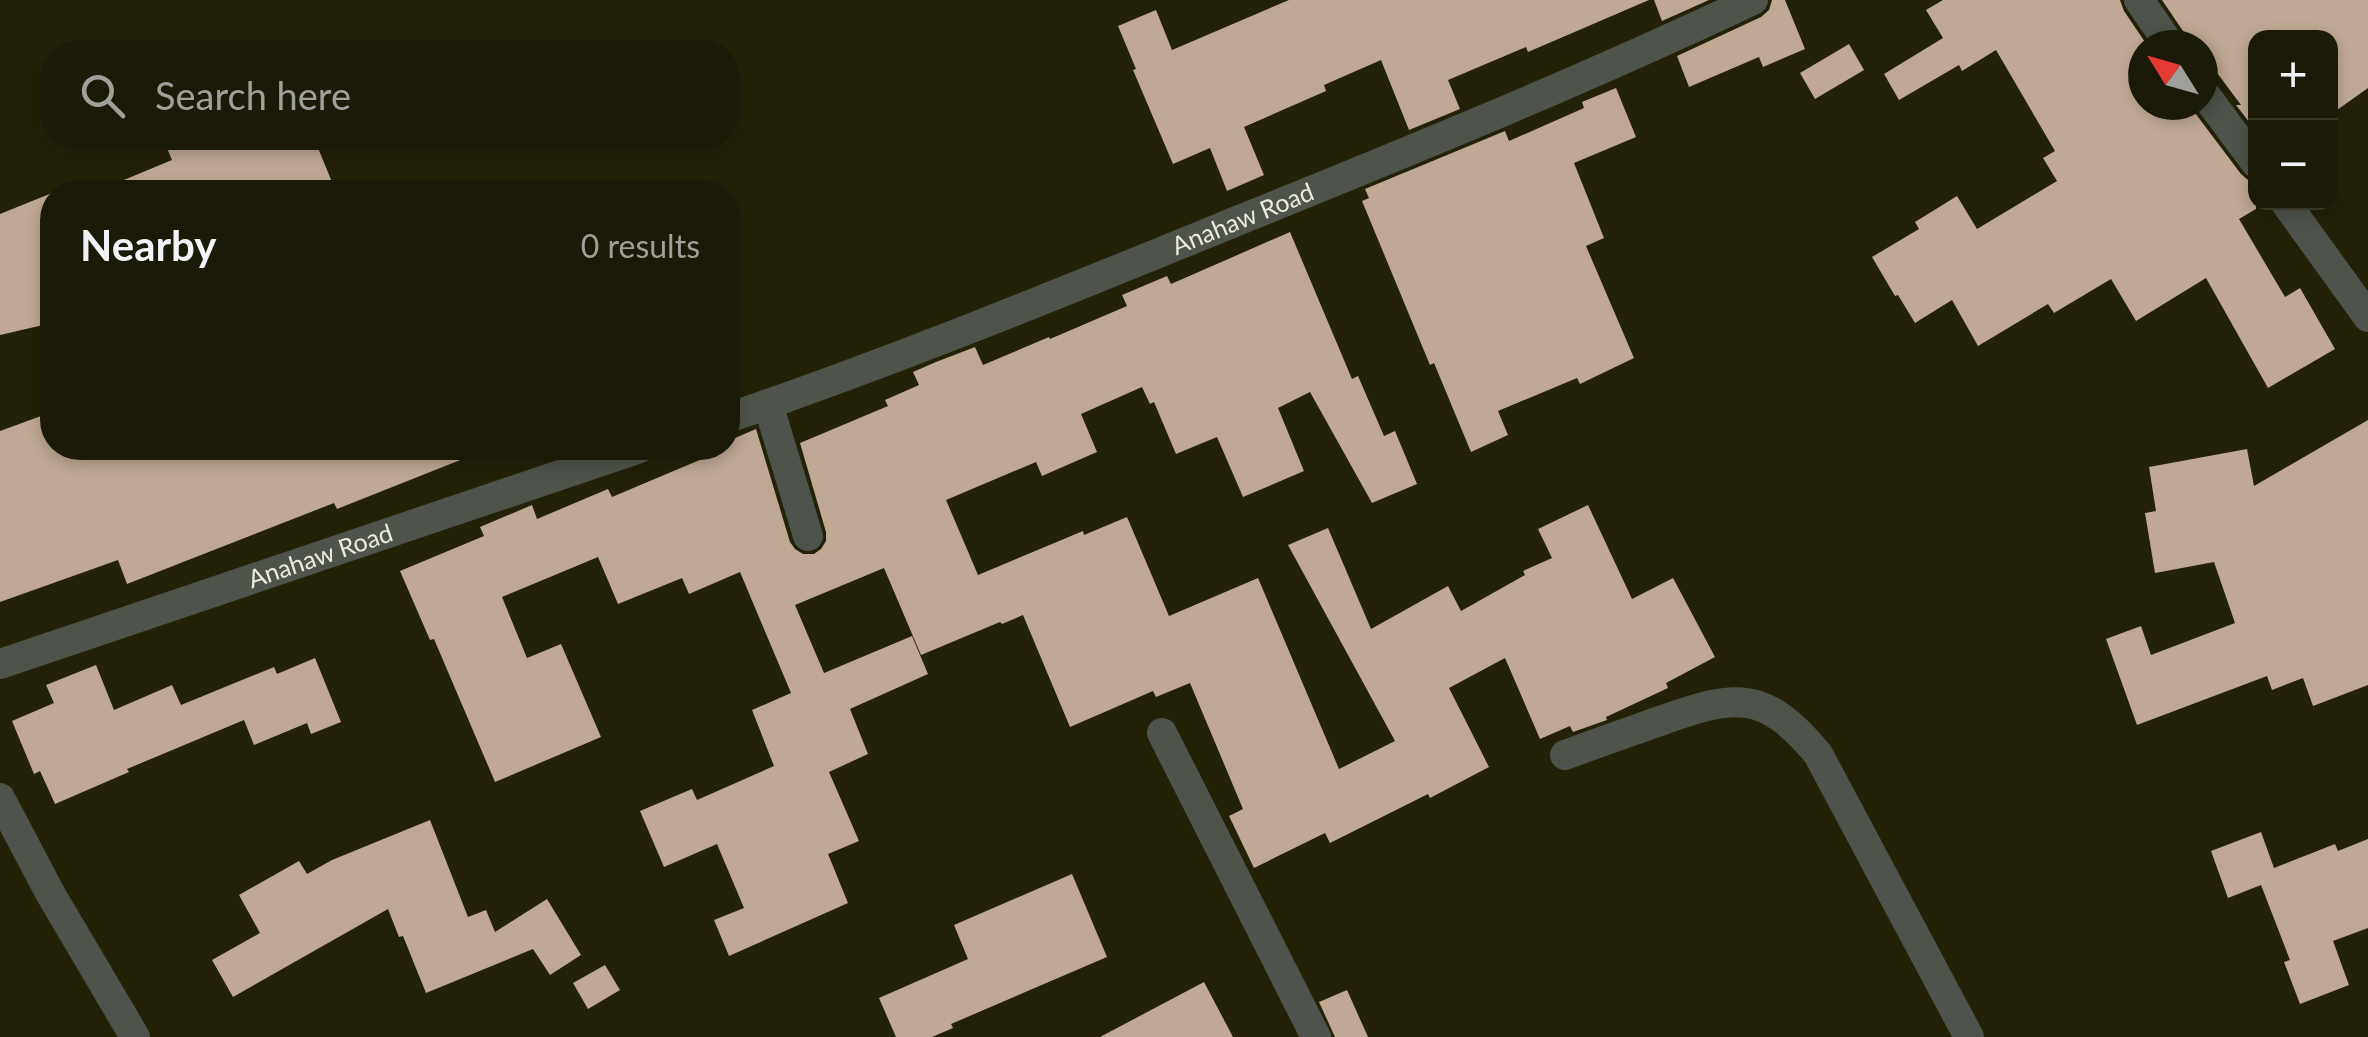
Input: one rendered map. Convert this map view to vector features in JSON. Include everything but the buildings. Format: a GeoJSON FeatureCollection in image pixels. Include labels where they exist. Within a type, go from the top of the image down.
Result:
{"type":"FeatureCollection","features":[{"type":"Feature","properties":{"kind":"street","name":"Anahaw Road"},"geometry":{"type":"LineString","coordinates":[[740,414],[917,350],[1300,196],[1753,0]]}},
{"type":"Feature","properties":{"kind":"street"},"geometry":{"type":"LineString","coordinates":[[2139,0],[2160,30]]}},
{"type":"Feature","properties":{"kind":"street"},"geometry":{"type":"LineString","coordinates":[[2218,112],[2248,153]]}},
{"type":"Feature","properties":{"kind":"street"},"geometry":{"type":"LineString","coordinates":[[2291,210],[2368,317]]}},
{"type":"Feature","properties":{"kind":"street"},"geometry":{"type":"LineString","coordinates":[[768,404],[808,536]]}},
{"type":"Feature","properties":{"kind":"street","name":"Anahaw Road"},"geometry":{"type":"LineString","coordinates":[[0,664],[604,460]]}},
{"type":"Feature","properties":{"kind":"street"},"geometry":{"type":"LineString","coordinates":[[1565,754],[1709,704],[1742,702],[1769,709],[1796,727],[1818,754],[1969,1037]]}},
{"type":"Feature","properties":{"kind":"street"},"geometry":{"type":"LineString","coordinates":[[1162,733],[1316,1037]]}},
{"type":"Feature","properties":{"kind":"street"},"geometry":{"type":"LineString","coordinates":[[0,798],[50,893],[135,1037]]}}]}
